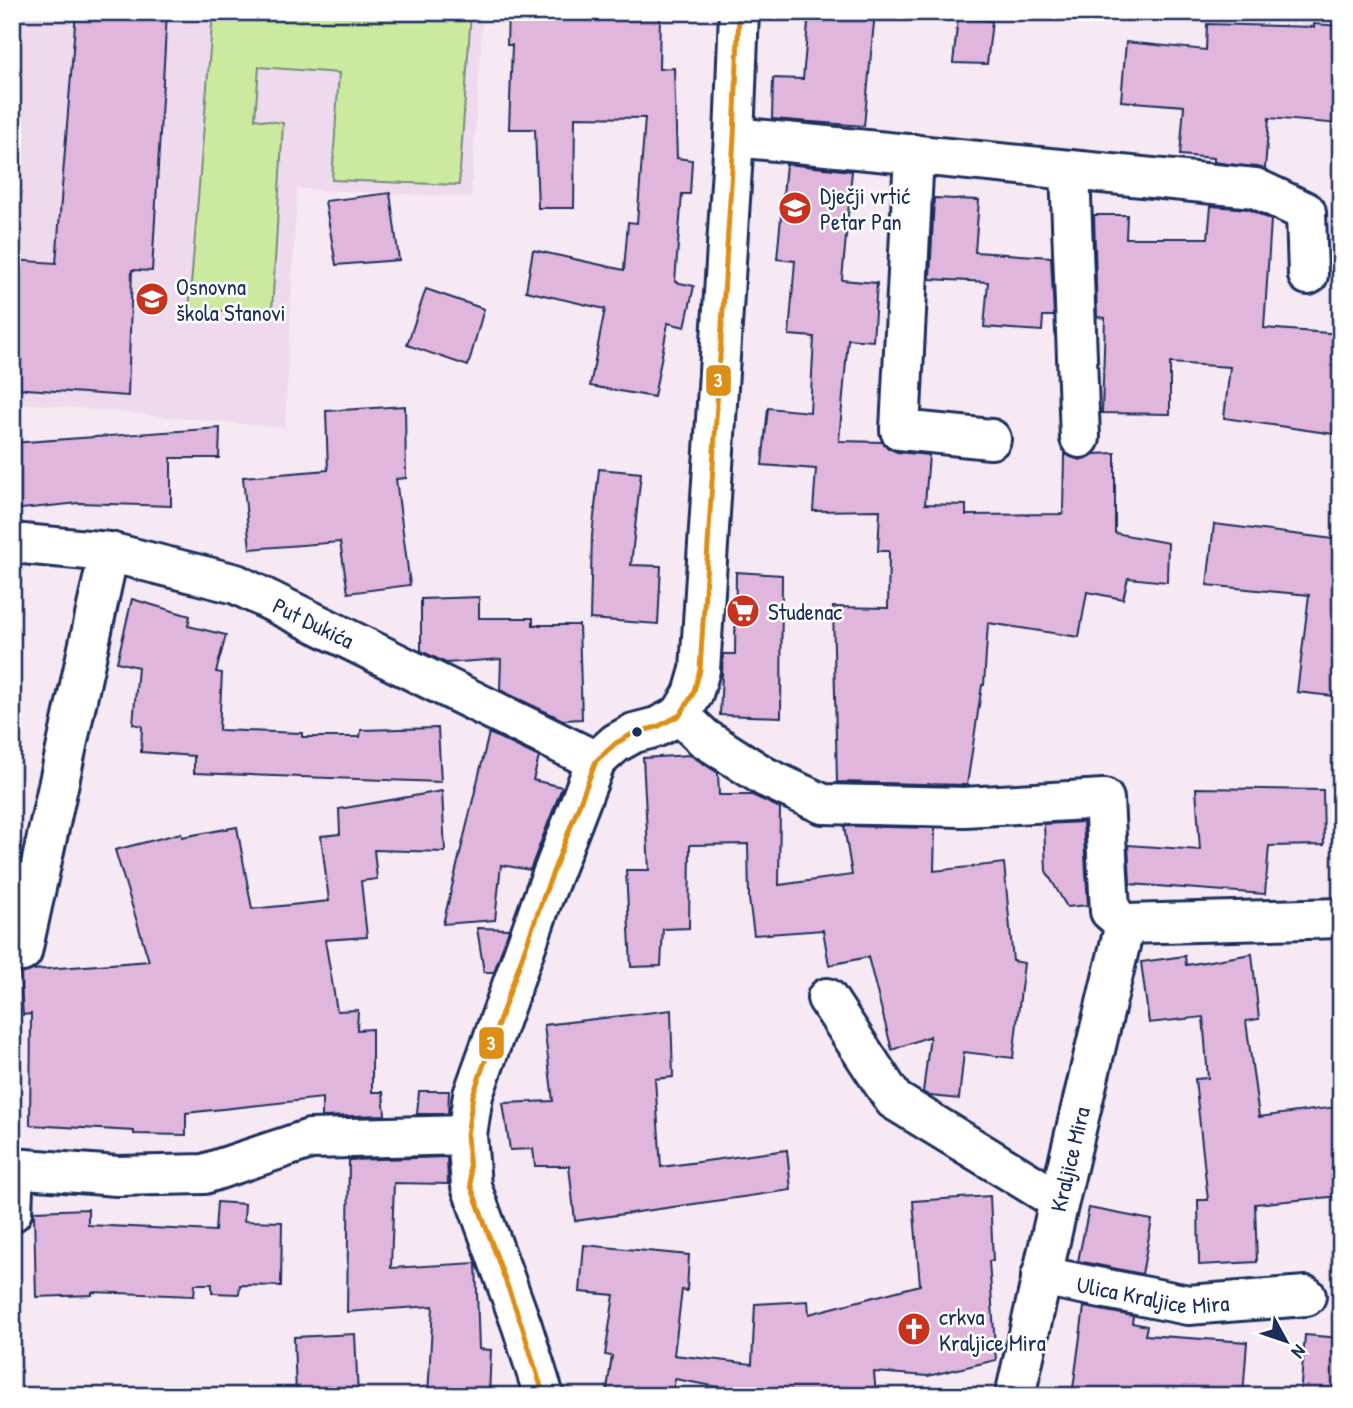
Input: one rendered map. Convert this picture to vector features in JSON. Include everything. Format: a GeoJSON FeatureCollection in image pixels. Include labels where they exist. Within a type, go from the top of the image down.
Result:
{"type":"FeatureCollection","features":[{"type":"Feature","properties":{"kind":"street"},"geometry":{"type":"LineString","coordinates":[[544,1396],[522,1326],[471,1186],[467,1135],[478,1082],[543,898],[596,761],[616,743],[634,733],[657,727],[680,715],[694,694],[700,670],[734,137],[739,12]]}},
{"type":"Feature","properties":{"kind":"street"},"geometry":{"type":"LineString","coordinates":[[734,137],[1255,188],[1306,212],[1308,275]]}},
{"type":"Feature","properties":{"kind":"street"},"geometry":{"type":"LineString","coordinates":[[914,154],[900,430],[991,439]]}},
{"type":"Feature","properties":{"kind":"street"},"geometry":{"type":"LineString","coordinates":[[1070,170],[1080,438]]}},
{"type":"Feature","properties":{"kind":"street","name":"Put Dukića"},"geometry":{"type":"LineString","coordinates":[[12,543],[109,552],[236,584],[596,761]]}},
{"type":"Feature","properties":{"kind":"street"},"geometry":{"type":"LineString","coordinates":[[12,951],[22,952],[109,552]]}},
{"type":"Feature","properties":{"kind":"street"},"geometry":{"type":"LineString","coordinates":[[680,715],[704,738],[765,777],[823,804],[964,807],[1104,799],[1110,911],[1125,924],[1341,918]]}},
{"type":"Feature","properties":{"kind":"street","name":"Kraljice Mira"},"geometry":{"type":"LineString","coordinates":[[1016,1396],[1041,1276],[1125,924]]}},
{"type":"Feature","properties":{"kind":"street"},"geometry":{"type":"LineString","coordinates":[[827,998],[894,1100],[1059,1201]]}},
{"type":"Feature","properties":{"kind":"street"},"geometry":{"type":"LineString","coordinates":[[12,1212],[13,1168],[117,1177],[204,1174],[310,1139],[467,1135]]}},
{"type":"Feature","properties":{"kind":"street","name":"Ulica Kraljice Mira"},"geometry":{"type":"LineString","coordinates":[[1041,1276],[1188,1305],[1306,1296]]}},
{"type":"Feature","properties":{"kind":"shaded area","name":"Osnovna škola Stanovi"},"geometry":{"type":"Polygon","coordinates":[[[12,12],[483,12],[471,197],[297,189],[285,428],[12,402],[12,12]]]}},
{"type":"Feature","properties":{"kind":"green space"},"geometry":{"type":"Polygon","coordinates":[[[213,12],[471,12],[459,185],[332,180],[339,73],[259,67],[255,119],[283,123],[272,312],[189,310],[213,12]]]}},
{"type":"Feature","properties":{"kind":"building"},"geometry":{"type":"Polygon","coordinates":[[[76,12],[167,12],[152,271],[132,270],[128,396],[12,388],[12,260],[56,263],[76,12]]]}},
{"type":"Feature","properties":{"kind":"building"},"geometry":{"type":"Polygon","coordinates":[[[508,12],[660,12],[659,69],[674,68],[677,158],[692,160],[690,194],[682,194],[675,282],[694,286],[685,327],[668,323],[654,397],[590,386],[605,309],[526,291],[533,250],[624,270],[628,222],[637,223],[645,118],[575,117],[574,208],[538,208],[535,129],[509,129],[512,45],[507,45],[508,12]]]}},
{"type":"Feature","properties":{"kind":"building"},"geometry":{"type":"Polygon","coordinates":[[[809,12],[875,12],[864,126],[772,119],[773,78],[803,79],[809,12]]]}},
{"type":"Feature","properties":{"kind":"building"},"geometry":{"type":"Polygon","coordinates":[[[958,18],[992,21],[987,64],[953,63],[958,18]]]}},
{"type":"Feature","properties":{"kind":"building"},"geometry":{"type":"Polygon","coordinates":[[[1207,24],[1341,26],[1341,124],[1269,118],[1265,169],[1214,162],[1214,158],[1180,155],[1184,106],[1121,101],[1126,42],[1206,50],[1207,24]]]}},
{"type":"Feature","properties":{"kind":"building"},"geometry":{"type":"Polygon","coordinates":[[[786,164],[852,171],[842,280],[877,283],[873,341],[848,339],[839,441],[883,442],[897,452],[929,455],[925,504],[966,505],[966,515],[1063,514],[1064,454],[1080,460],[1094,454],[1115,453],[1115,533],[1168,543],[1167,582],[1128,578],[1123,599],[1087,592],[1079,637],[988,623],[984,685],[967,785],[837,782],[833,607],[888,608],[889,551],[878,551],[880,510],[813,511],[816,469],[762,465],[768,408],[810,412],[814,337],[789,335],[795,261],[777,259],[786,164]]]}},
{"type":"Feature","properties":{"kind":"building"},"geometry":{"type":"Polygon","coordinates":[[[390,193],[399,260],[336,265],[325,201],[390,193]]]}},
{"type":"Feature","properties":{"kind":"building"},"geometry":{"type":"Polygon","coordinates":[[[934,198],[979,200],[975,252],[1051,257],[1054,316],[1043,316],[1042,331],[984,327],[988,282],[930,279],[934,198]]]}},
{"type":"Feature","properties":{"kind":"building"},"geometry":{"type":"Polygon","coordinates":[[[1211,206],[1249,209],[1271,220],[1264,328],[1341,334],[1341,435],[1224,418],[1230,367],[1170,363],[1170,414],[1102,413],[1105,318],[1097,317],[1094,215],[1127,215],[1126,238],[1208,238],[1211,206]]]}},
{"type":"Feature","properties":{"kind":"building"},"geometry":{"type":"Polygon","coordinates":[[[426,289],[484,309],[468,366],[407,345],[426,289]]]}},
{"type":"Feature","properties":{"kind":"building"},"geometry":{"type":"Polygon","coordinates":[[[405,406],[406,478],[396,479],[410,585],[348,593],[340,542],[250,549],[243,477],[328,470],[326,411],[405,406]]]}},
{"type":"Feature","properties":{"kind":"building"},"geometry":{"type":"Polygon","coordinates":[[[220,428],[219,458],[171,458],[171,506],[79,503],[12,510],[12,443],[220,428]]]}},
{"type":"Feature","properties":{"kind":"building"},"geometry":{"type":"Polygon","coordinates":[[[599,469],[641,473],[631,565],[661,566],[658,624],[590,619],[592,536],[599,469]]]}},
{"type":"Feature","properties":{"kind":"building"},"geometry":{"type":"Polygon","coordinates":[[[1214,524],[1341,540],[1341,697],[1297,692],[1309,595],[1207,585],[1214,524]]]}},
{"type":"Feature","properties":{"kind":"building"},"geometry":{"type":"Polygon","coordinates":[[[736,572],[782,575],[781,717],[720,715],[723,654],[735,654],[736,572]]]}},
{"type":"Feature","properties":{"kind":"building"},"geometry":{"type":"Polygon","coordinates":[[[479,597],[479,618],[533,618],[533,625],[579,625],[582,719],[563,720],[500,690],[501,659],[446,663],[421,651],[421,599],[479,597]]]}},
{"type":"Feature","properties":{"kind":"building"},"geometry":{"type":"Polygon","coordinates":[[[132,599],[190,616],[188,626],[226,635],[216,672],[222,673],[219,730],[302,733],[302,737],[360,737],[361,730],[438,728],[441,782],[194,773],[194,756],[141,752],[142,726],[133,724],[138,667],[117,662],[132,599]]]}},
{"type":"Feature","properties":{"kind":"building"},"geometry":{"type":"Polygon","coordinates":[[[489,733],[539,757],[533,780],[562,787],[530,870],[501,865],[495,920],[443,924],[489,733]]]}},
{"type":"Feature","properties":{"kind":"building"},"geometry":{"type":"Polygon","coordinates":[[[690,755],[718,773],[719,795],[752,795],[780,808],[779,885],[852,875],[844,826],[935,828],[934,871],[1004,863],[1013,961],[1024,963],[1013,1058],[964,1052],[959,1099],[930,1096],[923,1092],[930,1036],[892,1050],[868,957],[829,965],[823,930],[754,935],[749,899],[748,844],[690,845],[689,928],[663,929],[661,966],[631,967],[626,870],[649,870],[643,758],[690,755]]]}},
{"type":"Feature","properties":{"kind":"building"},"geometry":{"type":"Polygon","coordinates":[[[1196,788],[1323,790],[1324,845],[1269,846],[1265,894],[1130,884],[1128,845],[1200,850],[1196,788]]]}},
{"type":"Feature","properties":{"kind":"building"},"geometry":{"type":"Polygon","coordinates":[[[442,791],[445,852],[374,850],[377,879],[361,881],[367,937],[325,940],[337,1011],[358,1010],[357,1030],[372,1029],[372,1092],[383,1092],[385,1115],[322,1117],[322,1098],[186,1113],[186,1135],[134,1134],[134,1131],[30,1125],[31,1014],[23,1015],[20,974],[33,970],[149,961],[115,850],[181,833],[182,837],[237,827],[252,909],[329,901],[321,836],[340,834],[339,809],[442,791]]]}},
{"type":"Feature","properties":{"kind":"building"},"geometry":{"type":"Polygon","coordinates":[[[1083,822],[1088,905],[1067,907],[1046,871],[1044,824],[1083,822]]]}},
{"type":"Feature","properties":{"kind":"building"},"geometry":{"type":"Polygon","coordinates":[[[477,928],[509,929],[494,972],[484,972],[477,928]]]}},
{"type":"Feature","properties":{"kind":"building"},"geometry":{"type":"Polygon","coordinates":[[[1252,954],[1259,1019],[1246,1021],[1259,1117],[1336,1107],[1341,1196],[1255,1204],[1257,1262],[1199,1265],[1198,1200],[1208,1200],[1195,1079],[1208,1078],[1203,1017],[1149,1023],[1141,962],[1185,956],[1186,965],[1252,954]]]}},
{"type":"Feature","properties":{"kind":"building"},"geometry":{"type":"Polygon","coordinates":[[[671,1010],[673,1077],[655,1079],[661,1167],[787,1150],[791,1190],[575,1221],[569,1166],[535,1166],[533,1149],[510,1150],[503,1103],[553,1101],[544,1025],[671,1010]]]}},
{"type":"Feature","properties":{"kind":"building"},"geometry":{"type":"Polygon","coordinates":[[[419,1091],[449,1091],[448,1114],[417,1114],[419,1091]]]}},
{"type":"Feature","properties":{"kind":"building"},"geometry":{"type":"Polygon","coordinates":[[[447,1157],[448,1184],[394,1183],[391,1268],[476,1263],[479,1349],[491,1350],[489,1396],[428,1396],[433,1306],[347,1312],[349,1160],[447,1157]]]}},
{"type":"Feature","properties":{"kind":"building"},"geometry":{"type":"Polygon","coordinates":[[[990,1196],[993,1261],[989,1261],[996,1360],[928,1376],[874,1372],[876,1396],[751,1396],[751,1393],[675,1379],[672,1396],[606,1396],[612,1356],[605,1355],[614,1295],[580,1292],[584,1245],[689,1255],[687,1291],[682,1290],[674,1355],[752,1364],[755,1304],[808,1301],[809,1314],[920,1285],[913,1201],[990,1196]]]}},
{"type":"Feature","properties":{"kind":"building"},"geometry":{"type":"Polygon","coordinates":[[[217,1202],[245,1204],[244,1221],[282,1222],[281,1286],[240,1285],[239,1294],[212,1293],[212,1284],[195,1284],[194,1296],[92,1292],[92,1295],[36,1297],[34,1211],[88,1209],[88,1225],[215,1231],[217,1202]]]}},
{"type":"Feature","properties":{"kind":"building"},"geometry":{"type":"Polygon","coordinates":[[[1089,1208],[1152,1220],[1142,1274],[1078,1261],[1089,1208]]]}},
{"type":"Feature","properties":{"kind":"building"},"geometry":{"type":"Polygon","coordinates":[[[1084,1307],[1133,1316],[1132,1323],[1147,1326],[1145,1335],[1247,1342],[1243,1396],[1142,1396],[1117,1391],[1116,1396],[1072,1396],[1084,1307]]]}},
{"type":"Feature","properties":{"kind":"building"},"geometry":{"type":"Polygon","coordinates":[[[355,1334],[358,1396],[296,1396],[294,1337],[355,1334]]]}},
{"type":"Feature","properties":{"kind":"building"},"geometry":{"type":"Polygon","coordinates":[[[1305,1335],[1341,1338],[1341,1396],[1300,1396],[1305,1335]]]}},
{"type":"Feature","properties":{"kind":"transit line","name":"3"},"geometry":{"type":"LineString","coordinates":[[544,1396],[522,1326],[471,1186],[467,1135],[473,1095],[543,898],[596,761],[616,743],[634,733],[657,727],[680,715],[693,694],[700,670],[734,137],[739,12]]}},
{"type":"Feature","properties":{"kind":"place","name":"Dječji vrtić Petar Pan"},"geometry":{"type":"Point","coordinates":[795,208]}},
{"type":"Feature","properties":{"kind":"place","name":"Osnovna škola Stanovi"},"geometry":{"type":"Point","coordinates":[152,299]}},
{"type":"Feature","properties":{"kind":"place","name":"Studenac"},"geometry":{"type":"Point","coordinates":[743,611]}},
{"type":"Feature","properties":{"kind":"place","name":"crkva Kraljice Mira"},"geometry":{"type":"Point","coordinates":[914,1329]}}]}
